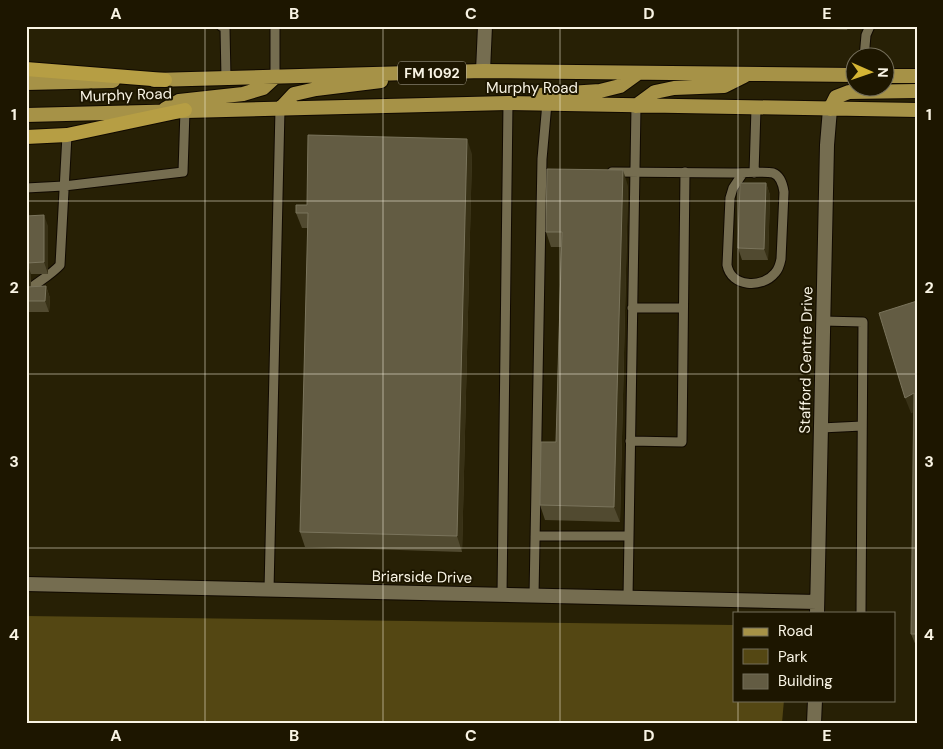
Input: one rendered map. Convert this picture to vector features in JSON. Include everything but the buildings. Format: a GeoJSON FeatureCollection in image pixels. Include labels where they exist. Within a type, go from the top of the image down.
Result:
{"type":"FeatureCollection","features":[{"type":"Feature","properties":{"kind":"highway"},"geometry":{"type":"LineString","coordinates":[[26,69],[165,80]]}},
{"type":"Feature","properties":{"kind":"highway"},"geometry":{"type":"LineString","coordinates":[[26,137],[67,135],[184,110]]}},
{"type":"Feature","properties":{"kind":"main road","name":"Murphy Road"},"geometry":{"type":"LineString","coordinates":[[30,83],[483,71],[846,75]]}},
{"type":"Feature","properties":{"kind":"main road"},"geometry":{"type":"LineString","coordinates":[[508,102],[531,95],[600,91],[620,86],[638,73]]}},
{"type":"Feature","properties":{"kind":"main road"},"geometry":{"type":"LineString","coordinates":[[280,109],[294,94],[316,89],[378,83],[397,74]]}},
{"type":"Feature","properties":{"kind":"main road"},"geometry":{"type":"LineString","coordinates":[[636,106],[655,92],[674,88],[724,86],[748,74]]}},
{"type":"Feature","properties":{"kind":"main road"},"geometry":{"type":"LineString","coordinates":[[896,76],[917,76]]}},
{"type":"Feature","properties":{"kind":"main road"},"geometry":{"type":"LineString","coordinates":[[162,111],[178,100],[250,92],[263,88],[274,77]]}},
{"type":"Feature","properties":{"kind":"main road"},"geometry":{"type":"LineString","coordinates":[[830,109],[836,97],[849,92],[917,91]]}},
{"type":"Feature","properties":{"kind":"main road","name":"Murphy Road"},"geometry":{"type":"LineString","coordinates":[[26,115],[508,102],[917,110]]}},
{"type":"Feature","properties":{"kind":"street"},"geometry":{"type":"LineString","coordinates":[[483,71],[485,26]]}},
{"type":"Feature","properties":{"kind":"street","name":"Stafford Centre Drive"},"geometry":{"type":"LineString","coordinates":[[817,608],[827,145],[830,109]]}},
{"type":"Feature","properties":{"kind":"street","name":"Briarside Drive"},"geometry":{"type":"LineString","coordinates":[[26,584],[628,598],[817,608]]}},
{"type":"Feature","properties":{"kind":"street"},"geometry":{"type":"LineString","coordinates":[[814,723],[815,702]]}},
{"type":"Feature","properties":{"kind":"lane"},"geometry":{"type":"LineString","coordinates":[[221,26],[225,28],[226,78]]}},
{"type":"Feature","properties":{"kind":"lane"},"geometry":{"type":"LineString","coordinates":[[274,26],[274,77]]}},
{"type":"Feature","properties":{"kind":"lane"},"geometry":{"type":"LineString","coordinates":[[865,48],[866,35],[870,26]]}},
{"type":"Feature","properties":{"kind":"lane"},"geometry":{"type":"LineString","coordinates":[[502,595],[508,102]]}},
{"type":"Feature","properties":{"kind":"lane"},"geometry":{"type":"LineString","coordinates":[[534,596],[547,172],[542,159],[547,103]]}},
{"type":"Feature","properties":{"kind":"lane"},"geometry":{"type":"LineString","coordinates":[[628,598],[636,106]]}},
{"type":"Feature","properties":{"kind":"lane"},"geometry":{"type":"LineString","coordinates":[[754,173],[756,108]]}},
{"type":"Feature","properties":{"kind":"lane"},"geometry":{"type":"LineString","coordinates":[[269,590],[280,109]]}},
{"type":"Feature","properties":{"kind":"lane"},"geometry":{"type":"LineString","coordinates":[[26,188],[64,186],[183,172],[184,110]]}},
{"type":"Feature","properties":{"kind":"lane"},"geometry":{"type":"LineString","coordinates":[[26,295],[26,292],[33,286],[51,275],[60,266],[67,135]]}},
{"type":"Feature","properties":{"kind":"lane"},"geometry":{"type":"LineString","coordinates":[[607,172],[772,173],[779,177],[783,184],[784,192],[781,259],[774,275],[754,284],[735,279],[728,271],[727,265],[730,198],[733,188],[743,173]]}},
{"type":"Feature","properties":{"kind":"lane"},"geometry":{"type":"LineString","coordinates":[[630,441],[682,442],[685,172]]}},
{"type":"Feature","properties":{"kind":"lane"},"geometry":{"type":"LineString","coordinates":[[632,308],[684,308]]}},
{"type":"Feature","properties":{"kind":"lane"},"geometry":{"type":"LineString","coordinates":[[823,321],[863,322],[860,612]]}},
{"type":"Feature","properties":{"kind":"lane"},"geometry":{"type":"LineString","coordinates":[[821,428],[862,426]]}},
{"type":"Feature","properties":{"kind":"lane"},"geometry":{"type":"LineString","coordinates":[[535,536],[628,536]]}},
{"type":"Feature","properties":{"kind":"green space"},"geometry":{"type":"Polygon","coordinates":[[[26,616],[733,625],[733,702],[784,702],[782,723],[26,723],[26,616]]]}}]}
